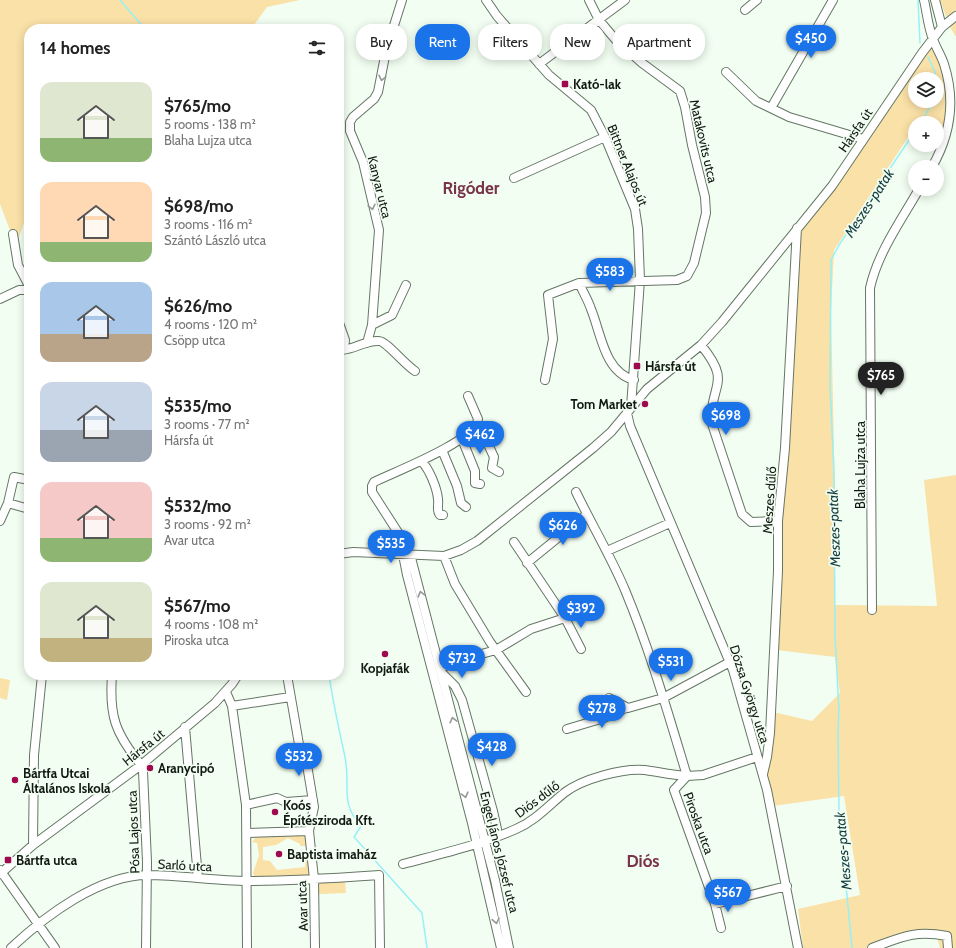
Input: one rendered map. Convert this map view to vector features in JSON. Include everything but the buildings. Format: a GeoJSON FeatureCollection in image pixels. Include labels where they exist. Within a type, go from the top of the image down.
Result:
{"type":"FeatureCollection","features":[{"type":"Feature","properties":{"kind":"street","name":"Kanyar utca"},"geometry":{"type":"LineString","coordinates":[[367,343],[372,325],[379,230],[363,162],[350,131],[350,122],[353,117],[374,99],[378,92],[386,51],[402,0]]}},
{"type":"Feature","properties":{"kind":"street","name":"Bittner Alajos út"},"geometry":{"type":"LineString","coordinates":[[486,0],[497,16],[539,64],[563,88],[591,110],[605,136],[635,210],[638,229],[640,280],[634,380],[629,410]]}},
{"type":"Feature","properties":{"kind":"street","name":"Matakovits utca"},"geometry":{"type":"LineString","coordinates":[[589,0],[598,20],[616,39],[642,64],[680,91],[705,197],[706,213],[701,236],[694,263],[687,276],[676,280],[640,280]]}},
{"type":"Feature","properties":{"kind":"street"},"geometry":{"type":"LineString","coordinates":[[539,64],[625,0]]}},
{"type":"Feature","properties":{"kind":"street"},"geometry":{"type":"LineString","coordinates":[[745,10],[757,0]]}},
{"type":"Feature","properties":{"kind":"street"},"geometry":{"type":"LineString","coordinates":[[771,108],[833,0]]}},
{"type":"Feature","properties":{"kind":"street"},"geometry":{"type":"LineString","coordinates":[[924,0],[933,39],[944,63],[952,100],[951,117],[945,140],[935,160]]}},
{"type":"Feature","properties":{"kind":"street"},"geometry":{"type":"LineString","coordinates":[[935,0],[942,27]]}},
{"type":"Feature","properties":{"kind":"street","name":"Hársfa út"},"geometry":{"type":"LineString","coordinates":[[344,553],[354,552],[444,556],[461,550],[477,541],[593,448],[648,389],[701,345],[726,316],[832,186],[933,39],[942,27],[956,16]]}},
{"type":"Feature","properties":{"kind":"street"},"geometry":{"type":"LineString","coordinates":[[726,72],[756,101],[789,117],[863,139]]}},
{"type":"Feature","properties":{"kind":"street"},"geometry":{"type":"LineString","coordinates":[[514,178],[605,136]]}},
{"type":"Feature","properties":{"kind":"street","name":"Blaha Lujza utca"},"geometry":{"type":"LineString","coordinates":[[872,610],[870,288],[874,271],[886,245],[915,196]]}},
{"type":"Feature","properties":{"kind":"street","name":"Meszes dűlő"},"geometry":{"type":"LineString","coordinates":[[763,774],[770,733],[770,702],[775,641],[778,520],[785,448],[797,228]]}},
{"type":"Feature","properties":{"kind":"street"},"geometry":{"type":"LineString","coordinates":[[13,234],[18,265],[24,276]]}},
{"type":"Feature","properties":{"kind":"street"},"geometry":{"type":"LineString","coordinates":[[545,380],[553,339],[548,296],[580,283],[640,280]]}},
{"type":"Feature","properties":{"kind":"street"},"geometry":{"type":"LineString","coordinates":[[580,283],[612,364],[623,376],[634,380]]}},
{"type":"Feature","properties":{"kind":"street"},"geometry":{"type":"LineString","coordinates":[[372,325],[392,315],[406,285]]}},
{"type":"Feature","properties":{"kind":"street"},"geometry":{"type":"LineString","coordinates":[[0,299],[19,290],[24,290]]}},
{"type":"Feature","properties":{"kind":"street"},"geometry":{"type":"LineString","coordinates":[[344,350],[352,350],[367,343],[378,341],[385,342],[394,354],[415,371]]}},
{"type":"Feature","properties":{"kind":"street"},"geometry":{"type":"LineString","coordinates":[[701,345],[710,356],[719,379],[711,412],[711,421],[742,514],[751,522],[778,520]]}},
{"type":"Feature","properties":{"kind":"street"},"geometry":{"type":"LineString","coordinates":[[407,554],[399,534],[374,498],[372,486],[374,482],[421,461],[462,439],[474,429],[478,419],[468,396]]}},
{"type":"Feature","properties":{"kind":"street","name":"Dózsa György utca"},"geometry":{"type":"LineString","coordinates":[[629,410],[630,426],[730,662],[763,774],[787,886],[798,948]]}},
{"type":"Feature","properties":{"kind":"street"},"geometry":{"type":"LineString","coordinates":[[474,429],[486,440],[494,457],[492,468],[499,472]]}},
{"type":"Feature","properties":{"kind":"street"},"geometry":{"type":"LineString","coordinates":[[462,439],[475,471],[475,483],[480,484]]}},
{"type":"Feature","properties":{"kind":"street"},"geometry":{"type":"LineString","coordinates":[[442,450],[457,486],[461,503],[466,507]]}},
{"type":"Feature","properties":{"kind":"street"},"geometry":{"type":"LineString","coordinates":[[421,461],[426,465],[438,497],[438,512],[440,515],[444,515]]}},
{"type":"Feature","properties":{"kind":"street"},"geometry":{"type":"LineString","coordinates":[[0,521],[8,503],[14,477],[24,479]]}},
{"type":"Feature","properties":{"kind":"street"},"geometry":{"type":"LineString","coordinates":[[576,492],[607,551],[640,628],[687,776]]}},
{"type":"Feature","properties":{"kind":"street"},"geometry":{"type":"LineString","coordinates":[[8,503],[24,508]]}},
{"type":"Feature","properties":{"kind":"street"},"geometry":{"type":"LineString","coordinates":[[527,563],[587,514]]}},
{"type":"Feature","properties":{"kind":"street"},"geometry":{"type":"LineString","coordinates":[[607,551],[670,523]]}},
{"type":"Feature","properties":{"kind":"street"},"geometry":{"type":"LineString","coordinates":[[514,542],[565,618],[581,650]]}},
{"type":"Feature","properties":{"kind":"street","name":"Engel János József utca"},"geometry":{"type":"LineString","coordinates":[[407,554],[441,670],[481,842],[501,948]]}},
{"type":"Feature","properties":{"kind":"street","name":"Engel János József utca"},"geometry":{"type":"LineString","coordinates":[[407,554],[407,575],[481,842],[504,918],[509,948]]}},
{"type":"Feature","properties":{"kind":"street"},"geometry":{"type":"LineString","coordinates":[[444,556],[455,584],[496,650],[526,692]]}},
{"type":"Feature","properties":{"kind":"street"},"geometry":{"type":"LineString","coordinates":[[496,837],[497,829],[493,810],[462,700],[456,686],[441,670],[463,659],[496,650],[531,629],[565,618]]}},
{"type":"Feature","properties":{"kind":"street"},"geometry":{"type":"LineString","coordinates":[[567,729],[604,718],[626,708],[662,698],[730,662]]}},
{"type":"Feature","properties":{"kind":"street"},"geometry":{"type":"LineString","coordinates":[[33,845],[34,755],[42,680]]}},
{"type":"Feature","properties":{"kind":"street"},"geometry":{"type":"LineString","coordinates":[[112,680],[111,708],[114,720],[119,734],[141,765]]}},
{"type":"Feature","properties":{"kind":"street","name":"Hársfa út"},"geometry":{"type":"LineString","coordinates":[[1,872],[33,845],[141,765],[215,703],[226,692],[234,680]]}},
{"type":"Feature","properties":{"kind":"street","name":"Avar utca"},"geometry":{"type":"LineString","coordinates":[[288,680],[300,750],[307,765],[314,807],[309,831],[314,879],[315,948]]}},
{"type":"Feature","properties":{"kind":"street"},"geometry":{"type":"LineString","coordinates":[[226,692],[232,706],[246,805],[248,833],[248,948]]}},
{"type":"Feature","properties":{"kind":"street"},"geometry":{"type":"LineString","coordinates":[[232,706],[290,697]]}},
{"type":"Feature","properties":{"kind":"street"},"geometry":{"type":"LineString","coordinates":[[609,698],[626,708]]}},
{"type":"Feature","properties":{"kind":"street"},"geometry":{"type":"LineString","coordinates":[[185,727],[198,878]]}},
{"type":"Feature","properties":{"kind":"street","name":"Piroska utca"},"geometry":{"type":"LineString","coordinates":[[715,904],[674,790],[687,776],[703,775],[757,757]]}},
{"type":"Feature","properties":{"kind":"street","name":"Pósa Lajos utca"},"geometry":{"type":"LineString","coordinates":[[141,765],[146,824],[146,948]]}},
{"type":"Feature","properties":{"kind":"street","name":"Diós dűlő"},"geometry":{"type":"LineString","coordinates":[[403,864],[481,842],[517,829],[538,816],[565,792],[588,780],[617,773],[644,770],[687,776]]}},
{"type":"Feature","properties":{"kind":"street"},"geometry":{"type":"LineString","coordinates":[[246,805],[277,798],[286,802],[313,800]]}},
{"type":"Feature","properties":{"kind":"street"},"geometry":{"type":"LineString","coordinates":[[248,833],[309,831]]}},
{"type":"Feature","properties":{"kind":"street"},"geometry":{"type":"LineString","coordinates":[[1,872],[55,948]]}},
{"type":"Feature","properties":{"kind":"street","name":"Sarló utca"},"geometry":{"type":"LineString","coordinates":[[11,948],[39,924],[92,889],[118,880],[146,875],[248,881],[379,875],[380,948]]}},
{"type":"Feature","properties":{"kind":"street"},"geometry":{"type":"LineString","coordinates":[[721,928],[715,904],[787,886]]}},
{"type":"Feature","properties":{"kind":"street"},"geometry":{"type":"LineString","coordinates":[[872,948],[910,934],[926,932],[947,936],[948,948]]}},
{"type":"Feature","properties":{"kind":"shaded area"},"geometry":{"type":"Polygon","coordinates":[[[0,0],[300,0],[267,7],[255,24],[24,24],[24,223],[16,246],[0,204],[0,0]]]}},
{"type":"Feature","properties":{"kind":"shaded area"},"geometry":{"type":"Polygon","coordinates":[[[940,0],[956,0],[956,37],[950,27],[940,0]]]}},
{"type":"Feature","properties":{"kind":"shaded area"},"geometry":{"type":"Polygon","coordinates":[[[931,47],[944,72],[913,72],[931,47]]]}},
{"type":"Feature","properties":{"kind":"shaded area"},"geometry":{"type":"Polygon","coordinates":[[[944,73],[946,118],[944,125],[944,116],[908,116],[908,138],[834,250],[831,312],[835,492],[834,605],[937,606],[924,480],[956,475],[956,948],[940,948],[936,933],[880,948],[803,948],[798,909],[860,895],[844,796],[773,806],[767,775],[773,712],[812,721],[840,693],[835,657],[777,650],[778,521],[800,228],[908,79],[908,108],[944,108],[944,73]]]}},
{"type":"Feature","properties":{"kind":"shaded area"},"geometry":{"type":"Polygon","coordinates":[[[0,678],[10,680],[7,700],[0,698],[0,678]]]}},
{"type":"Feature","properties":{"kind":"shaded area"},"geometry":{"type":"Polygon","coordinates":[[[304,834],[307,838],[308,846],[300,846],[300,844],[288,838],[276,845],[263,847],[263,860],[270,861],[277,870],[305,867],[306,856],[300,855],[300,852],[310,852],[311,873],[308,876],[257,878],[254,876],[253,873],[259,855],[257,843],[252,842],[256,837],[304,834]]]}},
{"type":"Feature","properties":{"kind":"shaded area"},"geometry":{"type":"Polygon","coordinates":[[[345,881],[346,893],[319,894],[318,883],[345,881]]]}},
{"type":"Feature","properties":{"kind":"waterway"},"geometry":{"type":"LineString","coordinates":[[120,0],[141,24]]}},
{"type":"Feature","properties":{"kind":"waterway","name":"Meszes-patak"},"geometry":{"type":"LineString","coordinates":[[918,0],[920,43]]}},
{"type":"Feature","properties":{"kind":"waterway","name":"Meszes-patak"},"geometry":{"type":"LineString","coordinates":[[928,57],[935,72]]}},
{"type":"Feature","properties":{"kind":"waterway","name":"Meszes-patak"},"geometry":{"type":"LineString","coordinates":[[925,116],[929,108]]}},
{"type":"Feature","properties":{"kind":"waterway","name":"Meszes-patak"},"geometry":{"type":"LineString","coordinates":[[852,948],[839,813],[839,711],[835,636],[834,473],[830,385],[831,260],[839,245],[908,142]]}},
{"type":"Feature","properties":{"kind":"waterway"},"geometry":{"type":"LineString","coordinates":[[330,680],[347,767],[348,801],[354,817],[361,826],[354,837],[422,913],[427,948]]}},
{"type":"Feature","properties":{"kind":"place","name":"Kató-lak"},"geometry":{"type":"Point","coordinates":[565,84]}},
{"type":"Feature","properties":{"kind":"place","name":"Hársfa út"},"geometry":{"type":"Point","coordinates":[637,366]}},
{"type":"Feature","properties":{"kind":"place","name":"Tom Market"},"geometry":{"type":"Point","coordinates":[645,404]}},
{"type":"Feature","properties":{"kind":"place","name":"Kopjafák"},"geometry":{"type":"Point","coordinates":[385,654]}},
{"type":"Feature","properties":{"kind":"place","name":"Aranycipó"},"geometry":{"type":"Point","coordinates":[150,768]}},
{"type":"Feature","properties":{"kind":"place","name":"Bártfa Utcai Általános Iskola"},"geometry":{"type":"Point","coordinates":[15,780]}},
{"type":"Feature","properties":{"kind":"place","name":"Koós Építésziroda Kft."},"geometry":{"type":"Point","coordinates":[275,812]}},
{"type":"Feature","properties":{"kind":"place","name":"Baptista imaház"},"geometry":{"type":"Point","coordinates":[279,854]}},
{"type":"Feature","properties":{"kind":"place","name":"Bártfa utca"},"geometry":{"type":"Point","coordinates":[8,860]}},
{"type":"Feature","properties":{"kind":"district","name":"Rigóder"},"geometry":{"type":"Point","coordinates":[471,188]}},
{"type":"Feature","properties":{"kind":"district","name":"Diós"},"geometry":{"type":"Point","coordinates":[643,861]}}]}
